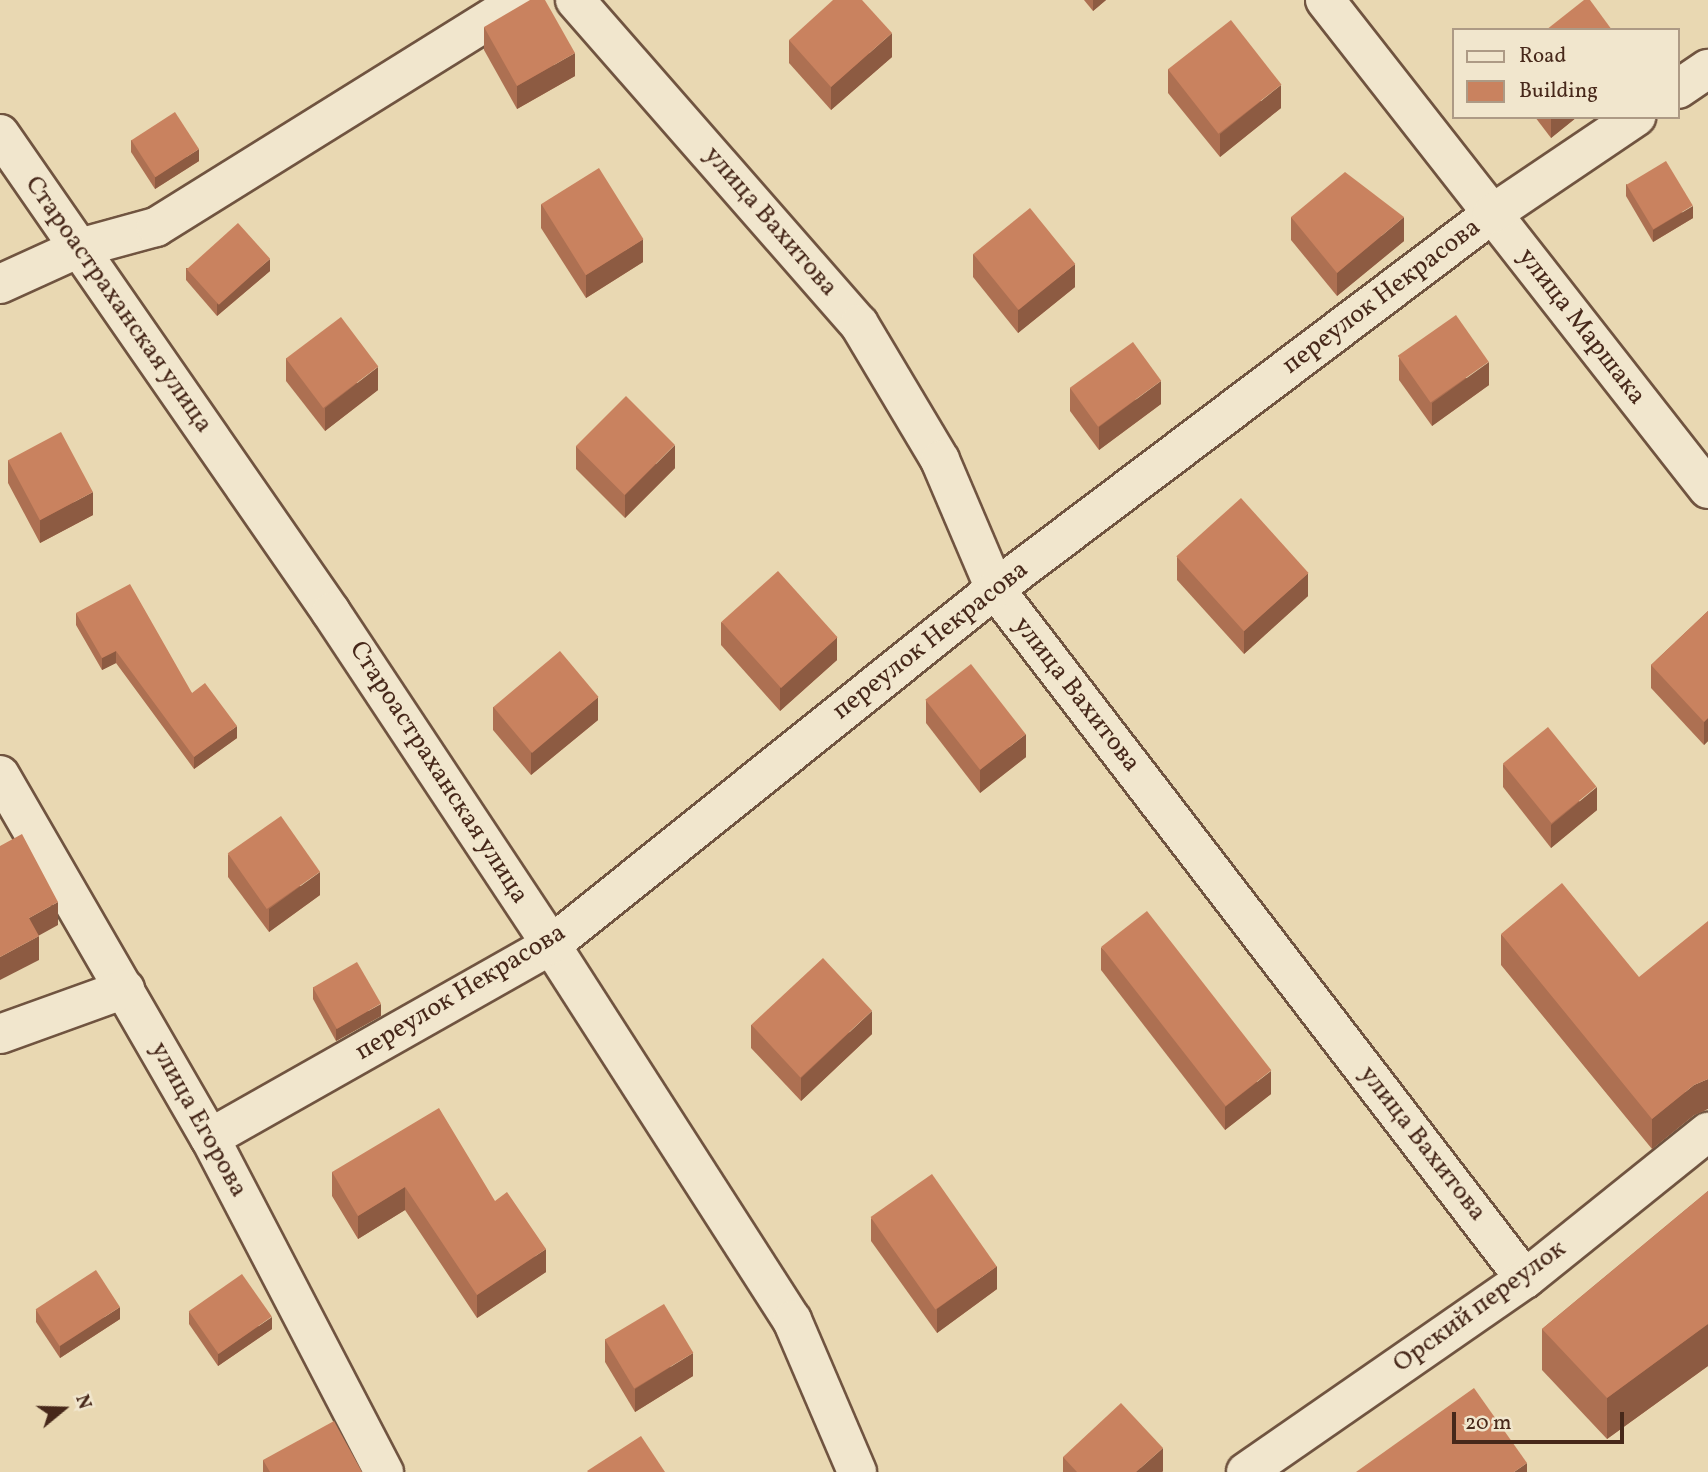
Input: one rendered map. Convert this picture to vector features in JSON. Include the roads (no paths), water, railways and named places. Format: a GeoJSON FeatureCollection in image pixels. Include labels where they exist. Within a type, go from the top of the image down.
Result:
{"type":"FeatureCollection","features":[{"type":"Feature","properties":{"kind":"street"},"geometry":{"type":"LineString","coordinates":[[0,284],[79,248],[156,227],[520,0]]}},
{"type":"Feature","properties":{"kind":"street","name":"улица Вахитова"},"geometry":{"type":"LineString","coordinates":[[575,0],[859,324],[940,460],[995,589],[1525,1279]]}},
{"type":"Feature","properties":{"kind":"street","name":"улица Маршака"},"geometry":{"type":"LineString","coordinates":[[1325,0],[1708,489]]}},
{"type":"Feature","properties":{"kind":"street"},"geometry":{"type":"LineString","coordinates":[[1680,88],[1708,69]]}},
{"type":"Feature","properties":{"kind":"street","name":"переулок Некрасова"},"geometry":{"type":"LineString","coordinates":[[209,1138],[551,945],[995,589],[1492,214],[1633,119]]}},
{"type":"Feature","properties":{"kind":"street","name":"Староастраханская улица"},"geometry":{"type":"LineString","coordinates":[[0,134],[331,612],[551,945],[792,1320],[857,1472]]}},
{"type":"Feature","properties":{"kind":"street","name":"улица Егорова"},"geometry":{"type":"LineString","coordinates":[[0,775],[209,1138],[384,1472]]}},
{"type":"Feature","properties":{"kind":"street"},"geometry":{"type":"LineString","coordinates":[[0,1034],[125,989]]}},
{"type":"Feature","properties":{"kind":"street","name":"Орский переулок"},"geometry":{"type":"LineString","coordinates":[[1246,1472],[1525,1279],[1708,1132]]}}]}
